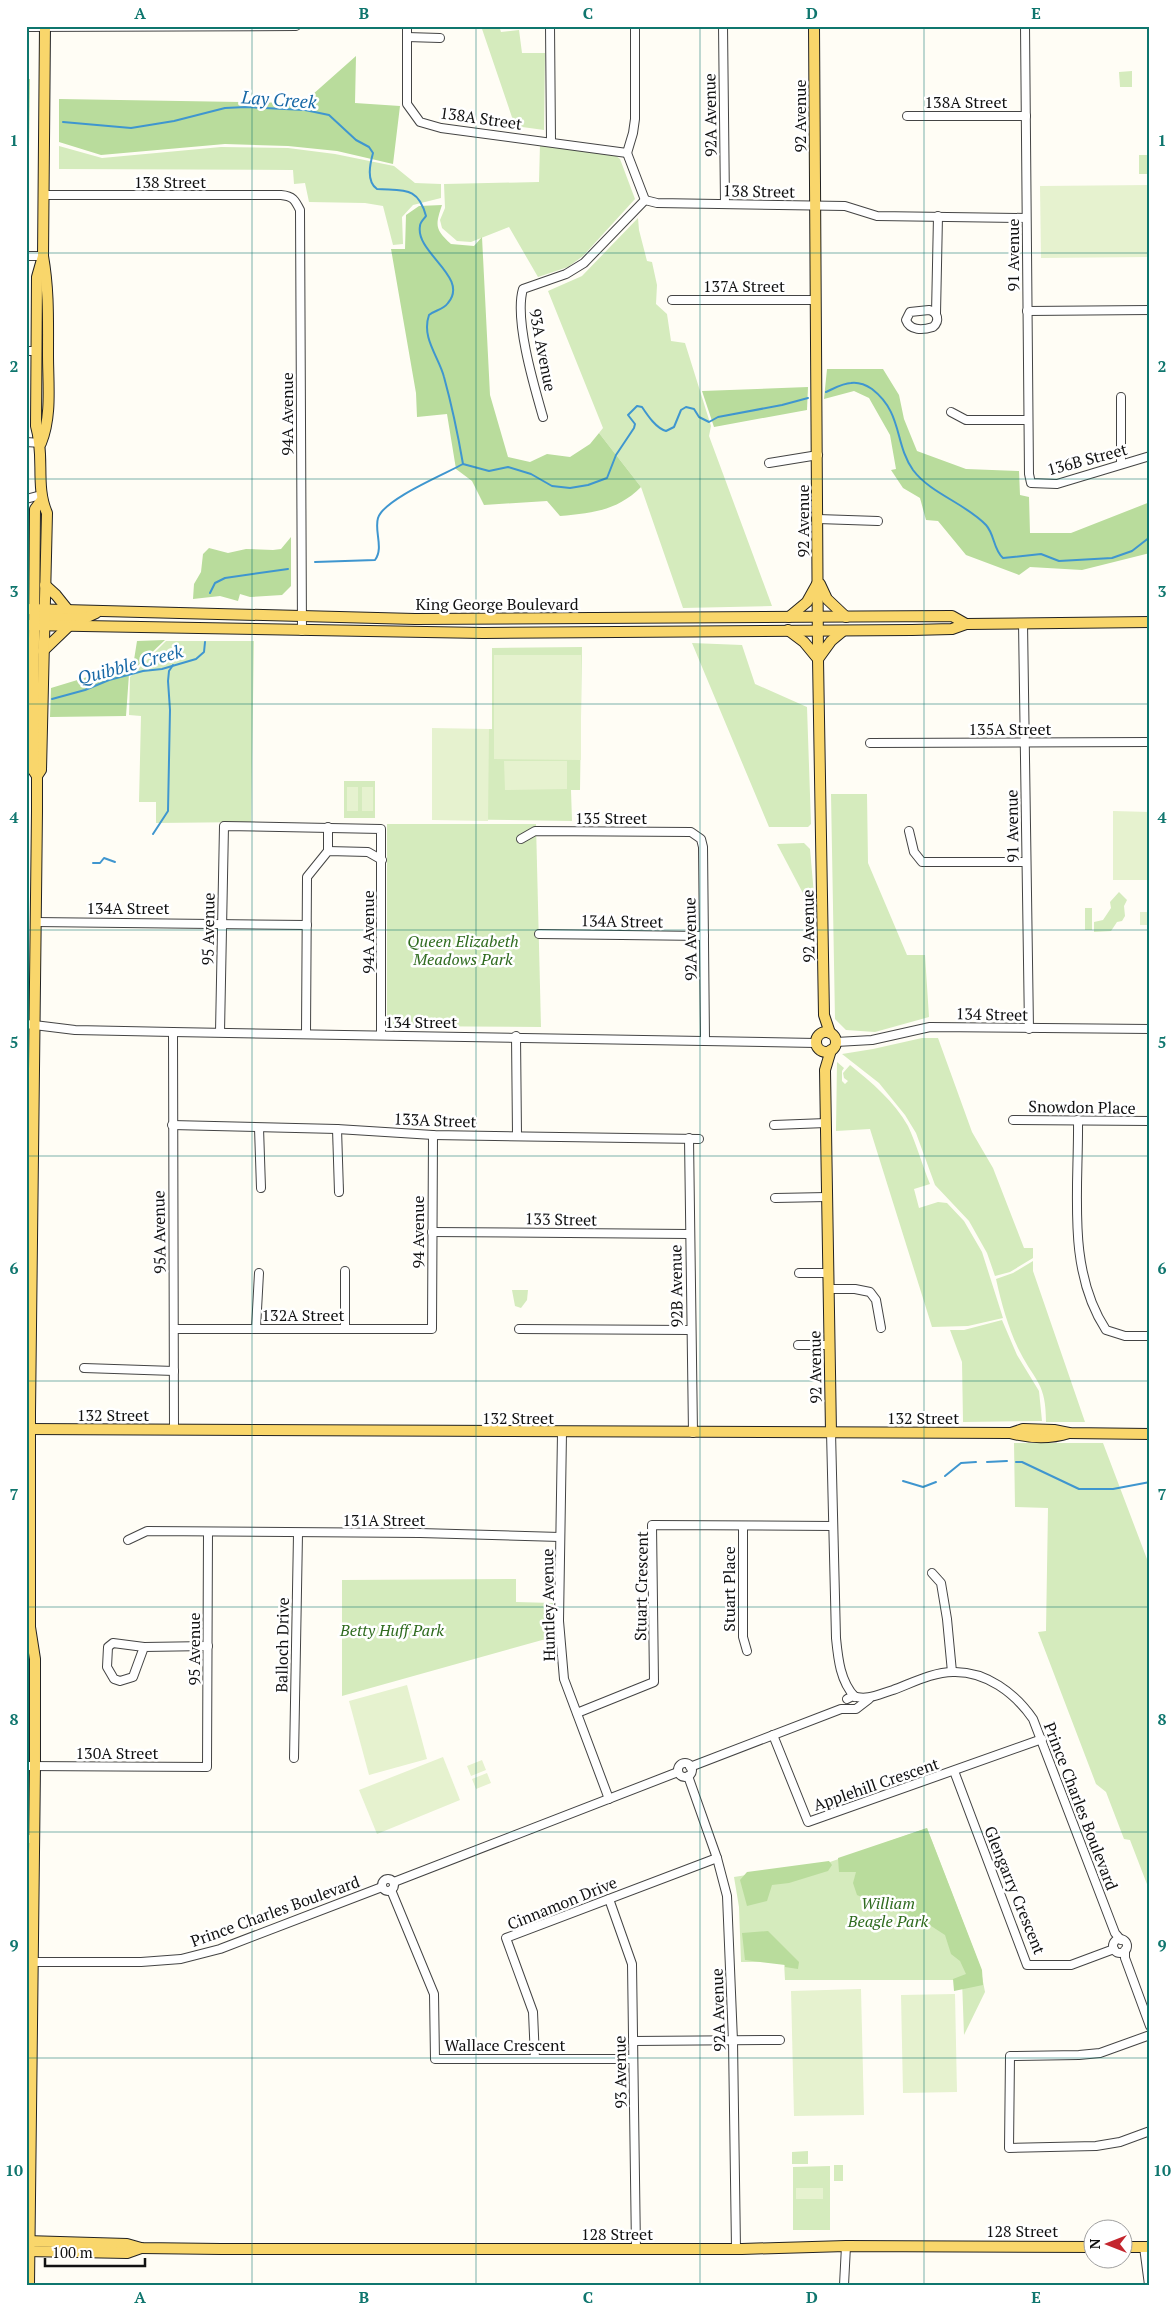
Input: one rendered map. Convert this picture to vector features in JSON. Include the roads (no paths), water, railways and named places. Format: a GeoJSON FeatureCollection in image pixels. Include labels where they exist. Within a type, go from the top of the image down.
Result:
{"type":"FeatureCollection","features":[{"type":"Feature","properties":{"kind":"main road","name":"92 Avenue"},"geometry":{"type":"LineString","coordinates":[[814,26],[818,659],[831,1432]]}},
{"type":"Feature","properties":{"kind":"main road"},"geometry":{"type":"LineString","coordinates":[[36,617],[30,588],[41,442],[48,426],[48,286],[43,256],[45,27]]}},
{"type":"Feature","properties":{"kind":"main road"},"geometry":{"type":"LineString","coordinates":[[41,442],[36,426],[31,351],[37,277],[43,256]]}},
{"type":"Feature","properties":{"kind":"main road"},"geometry":{"type":"LineString","coordinates":[[37,277],[43,288],[43,352],[48,356]]}},
{"type":"Feature","properties":{"kind":"main road"},"geometry":{"type":"LineString","coordinates":[[28,2285],[30,1839],[35,1659],[30,1626],[28,1429],[30,1024],[35,922],[37,776],[33,770],[34,650],[36,617],[46,585],[47,513],[36,503]]}},
{"type":"Feature","properties":{"kind":"main road"},"geometry":{"type":"LineString","coordinates":[[818,581],[826,599],[846,617]]}},
{"type":"Feature","properties":{"kind":"main road"},"geometry":{"type":"LineString","coordinates":[[789,617],[807,602],[818,581]]}},
{"type":"Feature","properties":{"kind":"main road"},"geometry":{"type":"LineString","coordinates":[[46,585],[68,610]]}},
{"type":"Feature","properties":{"kind":"main road","name":"King George Boulevard"},"geometry":{"type":"LineString","coordinates":[[36,617],[68,610],[485,620],[952,616],[966,624]]}},
{"type":"Feature","properties":{"kind":"main road"},"geometry":{"type":"LineString","coordinates":[[36,617],[83,619],[101,612]]}},
{"type":"Feature","properties":{"kind":"main road","name":"King George Boulevard"},"geometry":{"type":"LineString","coordinates":[[36,617],[68,627],[483,633],[843,631],[952,629],[966,624],[1150,622]]}},
{"type":"Feature","properties":{"kind":"main road"},"geometry":{"type":"LineString","coordinates":[[34,650],[68,627]]}},
{"type":"Feature","properties":{"kind":"main road"},"geometry":{"type":"LineString","coordinates":[[788,630],[804,642],[818,659],[831,641],[843,631]]}},
{"type":"Feature","properties":{"kind":"main road","name":"132 Street"},"geometry":{"type":"LineString","coordinates":[[28,1429],[1010,1434],[1023,1429],[1054,1430],[1069,1433],[1150,1434]]}},
{"type":"Feature","properties":{"kind":"main road"},"geometry":{"type":"LineString","coordinates":[[26,1648],[30,1626]]}},
{"type":"Feature","properties":{"kind":"main road","name":"128 Street"},"geometry":{"type":"LineString","coordinates":[[27,2246],[127,2253],[141,2248],[736,2249],[846,2246],[1084,2247]]}},
{"type":"Feature","properties":{"kind":"main road"},"geometry":{"type":"LineString","coordinates":[[1134,2247],[1147,2248]]}},
{"type":"Feature","properties":{"kind":"street"},"geometry":{"type":"LineString","coordinates":[[407,26],[407,37],[440,38]]}},
{"type":"Feature","properties":{"kind":"street"},"geometry":{"type":"LineString","coordinates":[[550,26],[551,142]]}},
{"type":"Feature","properties":{"kind":"street"},"geometry":{"type":"LineString","coordinates":[[635,26],[635,119],[633,133],[626,153],[645,200]]}},
{"type":"Feature","properties":{"kind":"street","name":"92A Avenue"},"geometry":{"type":"LineString","coordinates":[[723,26],[724,204]]}},
{"type":"Feature","properties":{"kind":"street","name":"91 Avenue"},"geometry":{"type":"LineString","coordinates":[[1025,26],[1028,420],[1029,474],[1031,484]]}},
{"type":"Feature","properties":{"kind":"street"},"geometry":{"type":"LineString","coordinates":[[26,27],[296,27]]}},
{"type":"Feature","properties":{"kind":"street","name":"138A Street"},"geometry":{"type":"LineString","coordinates":[[407,37],[405,84],[407,104],[412,114],[420,122],[441,128],[626,153]]}},
{"type":"Feature","properties":{"kind":"street","name":"138A Street"},"geometry":{"type":"LineString","coordinates":[[907,116],[1026,116]]}},
{"type":"Feature","properties":{"kind":"street","name":"138 Street"},"geometry":{"type":"LineString","coordinates":[[45,195],[281,195],[291,196],[295,199]]}},
{"type":"Feature","properties":{"kind":"street","name":"94A Avenue"},"geometry":{"type":"LineString","coordinates":[[295,199],[300,210],[302,630]]}},
{"type":"Feature","properties":{"kind":"street","name":"138 Street"},"geometry":{"type":"LineString","coordinates":[[645,200],[657,203],[845,206],[878,216],[1026,218]]}},
{"type":"Feature","properties":{"kind":"street","name":"93A Avenue"},"geometry":{"type":"LineString","coordinates":[[543,417],[529,367],[519,302],[523,289],[566,274],[584,263],[645,200]]}},
{"type":"Feature","properties":{"kind":"street"},"geometry":{"type":"LineString","coordinates":[[936,314],[938,216]]}},
{"type":"Feature","properties":{"kind":"street"},"geometry":{"type":"LineString","coordinates":[[26,256],[43,256]]}},
{"type":"Feature","properties":{"kind":"street","name":"137A Street"},"geometry":{"type":"LineString","coordinates":[[672,300],[816,300]]}},
{"type":"Feature","properties":{"kind":"street"},"geometry":{"type":"LineString","coordinates":[[1027,310],[1150,310]]}},
{"type":"Feature","properties":{"kind":"street"},"geometry":{"type":"LineString","coordinates":[[1121,397],[1121,464]]}},
{"type":"Feature","properties":{"kind":"street"},"geometry":{"type":"LineString","coordinates":[[952,412],[966,420],[1028,420]]}},
{"type":"Feature","properties":{"kind":"street"},"geometry":{"type":"LineString","coordinates":[[26,442],[41,442]]}},
{"type":"Feature","properties":{"kind":"street"},"geometry":{"type":"LineString","coordinates":[[768,463],[818,455]]}},
{"type":"Feature","properties":{"kind":"street","name":"136B Street"},"geometry":{"type":"LineString","coordinates":[[1031,484],[1057,484],[1150,456]]}},
{"type":"Feature","properties":{"kind":"street"},"geometry":{"type":"LineString","coordinates":[[26,499],[36,503]]}},
{"type":"Feature","properties":{"kind":"street"},"geometry":{"type":"LineString","coordinates":[[818,519],[878,521]]}},
{"type":"Feature","properties":{"kind":"street","name":"91 Avenue"},"geometry":{"type":"LineString","coordinates":[[1023,623],[1029,1029]]}},
{"type":"Feature","properties":{"kind":"street","name":"135A Street"},"geometry":{"type":"LineString","coordinates":[[870,742],[1150,742]]}},
{"type":"Feature","properties":{"kind":"street","name":"95 Avenue"},"geometry":{"type":"LineString","coordinates":[[220,1032],[224,826],[328,827]]}},
{"type":"Feature","properties":{"kind":"street"},"geometry":{"type":"LineString","coordinates":[[306,1034],[307,877],[328,851],[328,827]]}},
{"type":"Feature","properties":{"kind":"street","name":"94A Avenue"},"geometry":{"type":"LineString","coordinates":[[328,827],[381,828],[381,1035]]}},
{"type":"Feature","properties":{"kind":"street","name":"135 Street"},"geometry":{"type":"LineString","coordinates":[[521,838],[535,831],[691,832],[701,838]]}},
{"type":"Feature","properties":{"kind":"street"},"geometry":{"type":"LineString","coordinates":[[909,831],[914,852],[922,862],[1026,862]]}},
{"type":"Feature","properties":{"kind":"street","name":"92A Avenue"},"geometry":{"type":"LineString","coordinates":[[701,838],[703,847],[705,1040]]}},
{"type":"Feature","properties":{"kind":"street"},"geometry":{"type":"LineString","coordinates":[[328,851],[368,852],[382,860]]}},
{"type":"Feature","properties":{"kind":"street","name":"134A Street"},"geometry":{"type":"LineString","coordinates":[[35,922],[307,925]]}},
{"type":"Feature","properties":{"kind":"street","name":"134A Street"},"geometry":{"type":"LineString","coordinates":[[540,934],[704,936]]}},
{"type":"Feature","properties":{"kind":"street","name":"134 Street"},"geometry":{"type":"LineString","coordinates":[[30,1024],[75,1030],[825,1042],[872,1040],[930,1027],[1150,1029]]}},
{"type":"Feature","properties":{"kind":"street","name":"95A Avenue"},"geometry":{"type":"LineString","coordinates":[[173,1032],[174,1430]]}},
{"type":"Feature","properties":{"kind":"street"},"geometry":{"type":"LineString","coordinates":[[516,1036],[517,1135]]}},
{"type":"Feature","properties":{"kind":"street","name":"Snowdon Place"},"geometry":{"type":"LineString","coordinates":[[1013,1120],[1150,1121]]}},
{"type":"Feature","properties":{"kind":"street"},"geometry":{"type":"LineString","coordinates":[[1078,1120],[1079,1259],[1088,1290],[1099,1320],[1106,1330],[1126,1336],[1150,1336]]}},
{"type":"Feature","properties":{"kind":"street"},"geometry":{"type":"LineString","coordinates":[[774,1125],[826,1123]]}},
{"type":"Feature","properties":{"kind":"street","name":"133A Street"},"geometry":{"type":"LineString","coordinates":[[172,1125],[337,1129],[433,1135],[699,1139]]}},
{"type":"Feature","properties":{"kind":"street"},"geometry":{"type":"LineString","coordinates":[[259,1128],[261,1188]]}},
{"type":"Feature","properties":{"kind":"street"},"geometry":{"type":"LineString","coordinates":[[337,1129],[339,1192]]}},
{"type":"Feature","properties":{"kind":"street","name":"94 Avenue"},"geometry":{"type":"LineString","coordinates":[[432,1328],[433,1135]]}},
{"type":"Feature","properties":{"kind":"street","name":"92B Avenue"},"geometry":{"type":"LineString","coordinates":[[689,1138],[690,1330],[693,1433]]}},
{"type":"Feature","properties":{"kind":"street"},"geometry":{"type":"LineString","coordinates":[[775,1198],[827,1197]]}},
{"type":"Feature","properties":{"kind":"street","name":"133 Street"},"geometry":{"type":"LineString","coordinates":[[432,1232],[689,1234]]}},
{"type":"Feature","properties":{"kind":"street"},"geometry":{"type":"LineString","coordinates":[[346,1271],[346,1328]]}},
{"type":"Feature","properties":{"kind":"street"},"geometry":{"type":"LineString","coordinates":[[256,1328],[260,1273]]}},
{"type":"Feature","properties":{"kind":"street"},"geometry":{"type":"LineString","coordinates":[[799,1273],[829,1273]]}},
{"type":"Feature","properties":{"kind":"street"},"geometry":{"type":"LineString","coordinates":[[829,1289],[855,1289],[870,1292],[876,1300],[881,1328]]}},
{"type":"Feature","properties":{"kind":"street","name":"132A Street"},"geometry":{"type":"LineString","coordinates":[[174,1328],[432,1328]]}},
{"type":"Feature","properties":{"kind":"street"},"geometry":{"type":"LineString","coordinates":[[519,1329],[690,1330]]}},
{"type":"Feature","properties":{"kind":"street"},"geometry":{"type":"LineString","coordinates":[[798,1345],[830,1345]]}},
{"type":"Feature","properties":{"kind":"street"},"geometry":{"type":"LineString","coordinates":[[84,1368],[174,1371]]}},
{"type":"Feature","properties":{"kind":"street","name":"92 Avenue"},"geometry":{"type":"LineString","coordinates":[[831,1432],[836,1638],[840,1666],[851,1703]]}},
{"type":"Feature","properties":{"kind":"street","name":"Huntley Avenue"},"geometry":{"type":"LineString","coordinates":[[562,1433],[560,1646],[564,1679],[609,1799]]}},
{"type":"Feature","properties":{"kind":"street","name":"Stuart Crescent"},"geometry":{"type":"LineString","coordinates":[[577,1713],[654,1682],[652,1525],[833,1526]]}},
{"type":"Feature","properties":{"kind":"street","name":"Stuart Place"},"geometry":{"type":"LineString","coordinates":[[743,1526],[743,1637],[747,1651]]}},
{"type":"Feature","properties":{"kind":"street","name":"131A Street"},"geometry":{"type":"LineString","coordinates":[[128,1540],[146,1531],[298,1534],[420,1533],[560,1537]]}},
{"type":"Feature","properties":{"kind":"street","name":"95 Avenue"},"geometry":{"type":"LineString","coordinates":[[207,1767],[208,1532]]}},
{"type":"Feature","properties":{"kind":"street","name":"Balloch Drive"},"geometry":{"type":"LineString","coordinates":[[294,1758],[298,1534]]}},
{"type":"Feature","properties":{"kind":"street"},"geometry":{"type":"LineString","coordinates":[[932,1573],[941,1583],[948,1619],[952,1672]]}},
{"type":"Feature","properties":{"kind":"street"},"geometry":{"type":"LineString","coordinates":[[144,1647],[133,1677],[120,1681],[114,1679],[107,1667],[108,1647],[113,1643],[144,1647],[208,1646]]}},
{"type":"Feature","properties":{"kind":"street","name":"Prince Charles Boulevard"},"geometry":{"type":"LineString","coordinates":[[690,1767],[851,1703],[929,1677],[952,1672],[977,1676],[1004,1689],[1026,1709],[1042,1739],[1150,2026]]}},
{"type":"Feature","properties":{"kind":"street","name":"Applehill Crescent"},"geometry":{"type":"LineString","coordinates":[[773,1735],[808,1822],[1042,1739]]}},
{"type":"Feature","properties":{"kind":"street"},"geometry":{"type":"LineString","coordinates":[[394,1882],[678,1772],[681,1764],[686,1763],[690,1767],[691,1772],[688,1776],[682,1776],[678,1772]]}},
{"type":"Feature","properties":{"kind":"street","name":"130A Street"},"geometry":{"type":"LineString","coordinates":[[31,1766],[207,1767]]}},
{"type":"Feature","properties":{"kind":"street","name":"Glengarry Crescent"},"geometry":{"type":"LineString","coordinates":[[954,1771],[1027,1965],[1071,1965],[1120,1949]]}},
{"type":"Feature","properties":{"kind":"street","name":"92A Avenue"},"geometry":{"type":"LineString","coordinates":[[688,1776],[717,1858],[723,1879],[728,1910],[736,2249]]}},
{"type":"Feature","properties":{"kind":"street","name":"Cinnamon Drive"},"geometry":{"type":"LineString","coordinates":[[535,2059],[533,2012],[506,1938],[717,1858]]}},
{"type":"Feature","properties":{"kind":"street"},"geometry":{"type":"LineString","coordinates":[[389,1878],[394,1882],[393,1888],[390,1890],[386,1891],[382,1887],[384,1879],[389,1878]]}},
{"type":"Feature","properties":{"kind":"street","name":"Prince Charles Boulevard"},"geometry":{"type":"LineString","coordinates":[[29,1962],[141,1962],[181,1959],[220,1949],[382,1887]]}},
{"type":"Feature","properties":{"kind":"street","name":"Wallace Crescent"},"geometry":{"type":"LineString","coordinates":[[390,1890],[434,1994],[435,2059],[633,2059]]}},
{"type":"Feature","properties":{"kind":"street","name":"93 Avenue"},"geometry":{"type":"LineString","coordinates":[[609,1899],[632,1964],[636,2249]]}},
{"type":"Feature","properties":{"kind":"street"},"geometry":{"type":"LineString","coordinates":[[1150,2035],[1100,2053],[1079,2056],[1010,2056],[1009,2148],[1096,2146],[1120,2142],[1150,2131]]}},
{"type":"Feature","properties":{"kind":"street"},"geometry":{"type":"LineString","coordinates":[[633,2041],[780,2040]]}},
{"type":"Feature","properties":{"kind":"street"},"geometry":{"type":"LineString","coordinates":[[844,2285],[846,2246]]}},
{"type":"Feature","properties":{"kind":"street"},"geometry":{"type":"LineString","coordinates":[[1147,2248],[1150,2285]]}},
{"type":"Feature","properties":{"kind":"waterway","name":"Lay Creek"},"geometry":{"type":"LineString","coordinates":[[63,122],[131,128],[174,121],[225,108],[246,107],[305,110],[329,115],[356,140],[369,147],[373,153],[370,172],[371,182],[377,189],[409,192],[419,199],[426,216],[420,225],[421,236],[425,246],[447,274],[452,284],[453,293],[448,303],[429,315],[427,332],[444,377],[455,420],[463,464]]}},
{"type":"Feature","properties":{"kind":"waterway","name":"Quibble Creek"},"geometry":{"type":"LineString","coordinates":[[826,392],[838,386],[857,383],[872,389],[882,398],[894,418],[907,460],[913,470],[929,486],[978,517],[989,529],[997,550],[1003,558],[1041,554],[1059,561],[1112,558],[1132,551],[1150,537]]}},
{"type":"Feature","properties":{"kind":"waterway","name":"Quibble Creek"},"geometry":{"type":"LineString","coordinates":[[315,562],[375,560],[379,550],[377,523],[383,511],[403,495],[463,464],[489,471],[508,467],[531,474],[552,486],[570,488],[588,485],[607,478],[616,455],[634,428],[635,424],[628,415],[637,406],[642,407],[650,418],[666,431],[674,427],[681,410],[686,407],[694,409],[699,417],[709,422],[718,417],[808,398]]}},
{"type":"Feature","properties":{"kind":"waterway","name":"Quibble Creek"},"geometry":{"type":"LineString","coordinates":[[210,593],[215,583],[225,578],[288,569]]}},
{"type":"Feature","properties":{"kind":"waterway","name":"Quibble Creek"},"geometry":{"type":"LineString","coordinates":[[52,699],[85,690],[109,680],[143,671],[162,669],[196,659],[204,652],[205,642]]}},
{"type":"Feature","properties":{"kind":"waterway"},"geometry":{"type":"LineString","coordinates":[[153,834],[168,811],[170,710],[168,681],[169,671],[173,665]]}},
{"type":"Feature","properties":{"kind":"waterway"},"geometry":{"type":"LineString","coordinates":[[93,863],[100,863],[104,858],[115,862]]}},
{"type":"Feature","properties":{"kind":"waterway"},"geometry":{"type":"LineString","coordinates":[[987,1462],[1007,1461]]}},
{"type":"Feature","properties":{"kind":"waterway"},"geometry":{"type":"LineString","coordinates":[[945,1476],[961,1463],[976,1462]]}},
{"type":"Feature","properties":{"kind":"waterway"},"geometry":{"type":"LineString","coordinates":[[1016,1462],[1022,1462],[1079,1489],[1113,1489],[1150,1482]]}},
{"type":"Feature","properties":{"kind":"waterway"},"geometry":{"type":"LineString","coordinates":[[903,1481],[923,1487],[936,1482]]}},
{"type":"Feature","properties":{"kind":"park label","name":"Queen Elizabeth Meadows Park"},"geometry":{"type":"Point","coordinates":[463,950]}},
{"type":"Feature","properties":{"kind":"park label","name":"Betty Huff Park"},"geometry":{"type":"Point","coordinates":[392,1630]}},
{"type":"Feature","properties":{"kind":"park label","name":"William Beagle Park"},"geometry":{"type":"Point","coordinates":[888,1912]}}]}
